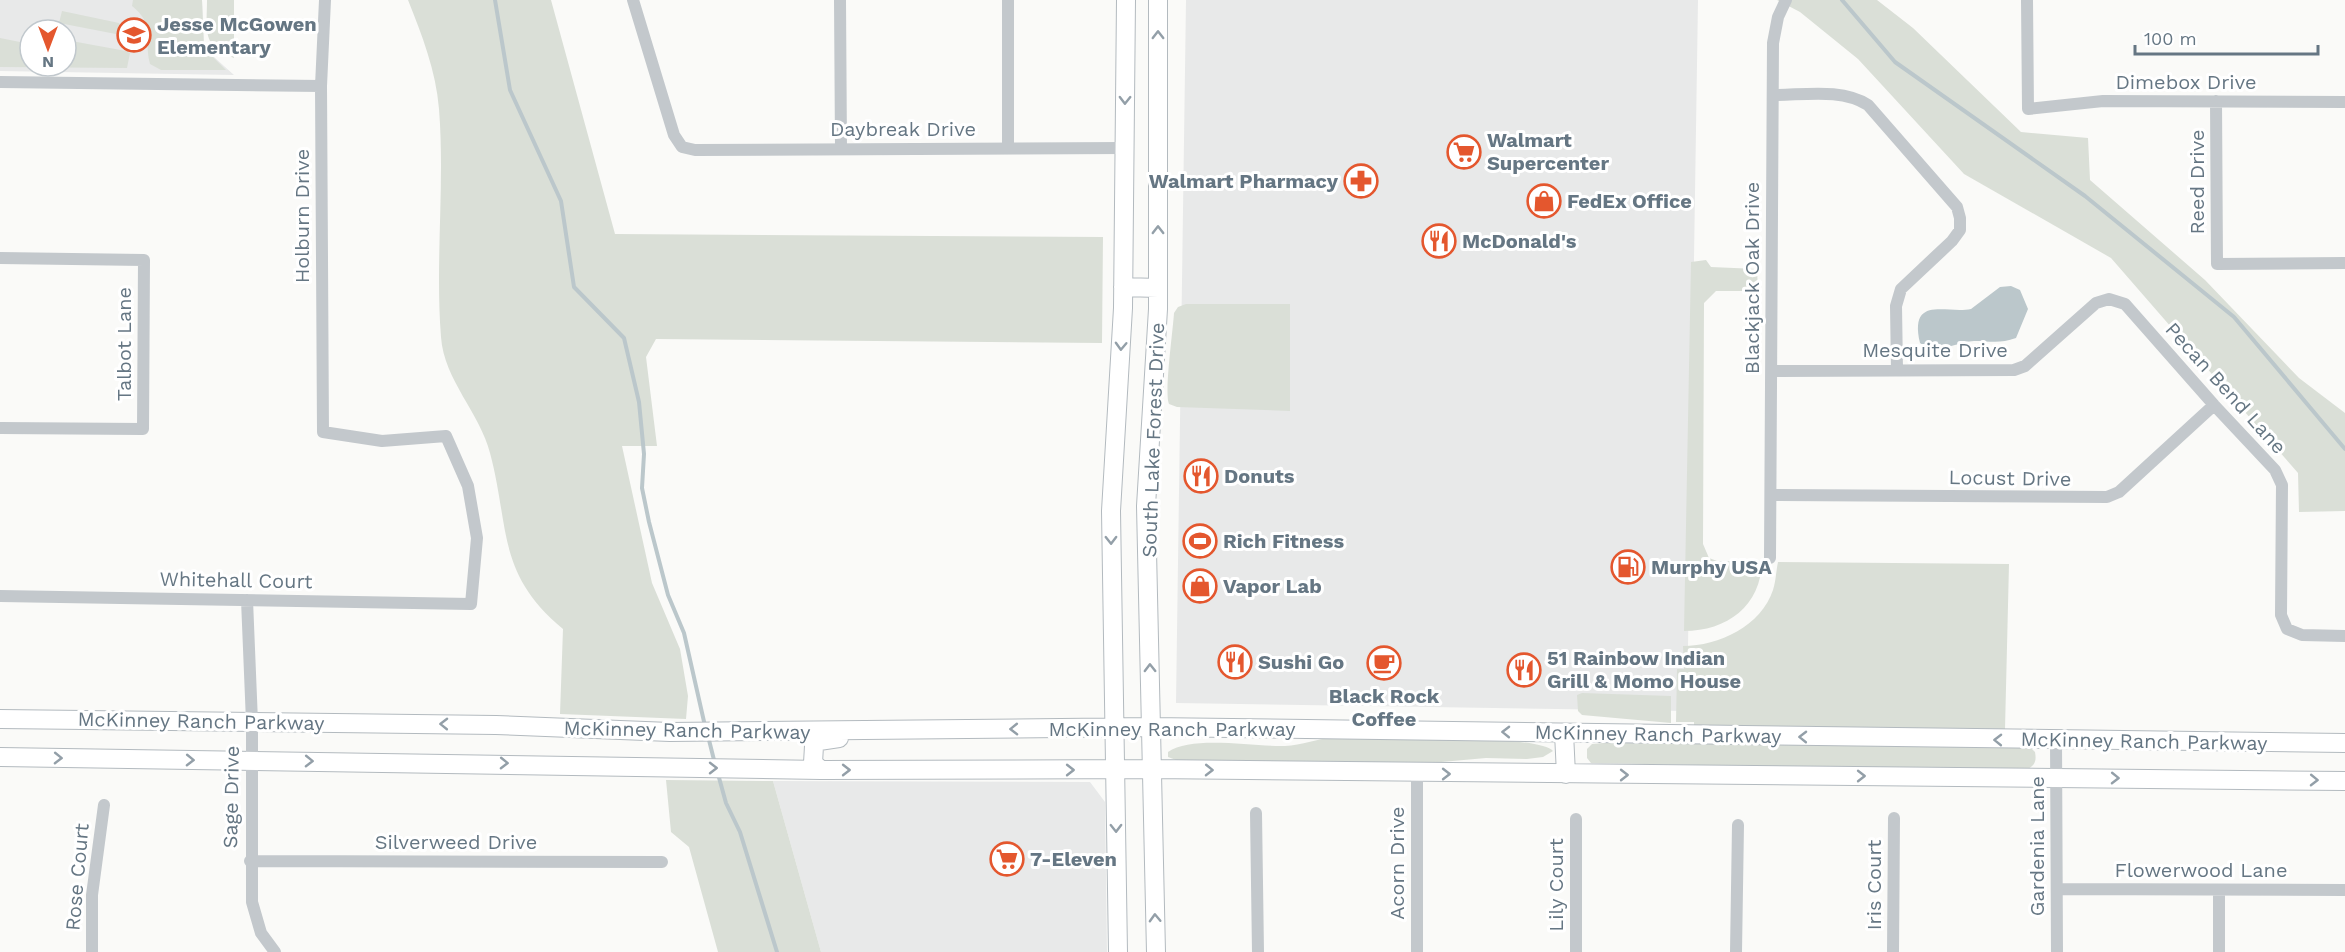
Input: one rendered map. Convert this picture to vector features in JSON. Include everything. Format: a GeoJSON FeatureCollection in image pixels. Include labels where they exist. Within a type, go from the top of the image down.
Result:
{"type":"FeatureCollection","features":[{"type":"Feature","properties":{"kind":"main road","name":"South Lake Forest Drive"},"geometry":{"type":"LineString","coordinates":[[1115,728],[1111,511],[1123,287],[1126,0]]}},
{"type":"Feature","properties":{"kind":"main road","name":"South Lake Forest Drive"},"geometry":{"type":"LineString","coordinates":[[1156,952],[1146,506],[1158,288],[1158,0]]}},
{"type":"Feature","properties":{"kind":"main road"},"geometry":{"type":"LineString","coordinates":[[1123,287],[1158,288]]}},
{"type":"Feature","properties":{"kind":"main road","name":"McKinney Ranch Parkway"},"geometry":{"type":"LineString","coordinates":[[0,719],[496,725],[670,732],[1151,727],[2345,743]]}},
{"type":"Feature","properties":{"kind":"main road"},"geometry":{"type":"LineString","coordinates":[[1115,728],[1118,952]]}},
{"type":"Feature","properties":{"kind":"main road"},"geometry":{"type":"LineString","coordinates":[[821,770],[812,759],[814,747],[819,741],[879,731]]}},
{"type":"Feature","properties":{"kind":"main road"},"geometry":{"type":"LineString","coordinates":[[1564,733],[1566,774]]}},
{"type":"Feature","properties":{"kind":"main road","name":"McKinney Ranch Parkway"},"geometry":{"type":"LineString","coordinates":[[0,757],[821,770],[1151,769],[1417,774],[2057,777],[2345,781]]}},
{"type":"Feature","properties":{"kind":"street","name":"Holburn Drive"},"geometry":{"type":"LineString","coordinates":[[325,0],[321,86],[323,432],[382,441],[446,436],[468,486],[477,538],[471,604]]}},
{"type":"Feature","properties":{"kind":"street","name":"Daybreak Drive"},"geometry":{"type":"LineString","coordinates":[[633,0],[674,135],[682,147],[695,150],[1124,148]]}},
{"type":"Feature","properties":{"kind":"street"},"geometry":{"type":"LineString","coordinates":[[840,0],[841,149]]}},
{"type":"Feature","properties":{"kind":"street"},"geometry":{"type":"LineString","coordinates":[[1008,0],[1008,148]]}},
{"type":"Feature","properties":{"kind":"street","name":"Blackjack Oak Drive"},"geometry":{"type":"LineString","coordinates":[[1770,558],[1773,43],[1778,17],[1786,0]]}},
{"type":"Feature","properties":{"kind":"street","name":"Dimebox Drive"},"geometry":{"type":"LineString","coordinates":[[2027,0],[2028,109],[2103,101],[2345,102]]}},
{"type":"Feature","properties":{"kind":"street"},"geometry":{"type":"LineString","coordinates":[[0,82],[321,86]]}},
{"type":"Feature","properties":{"kind":"street"},"geometry":{"type":"LineString","coordinates":[[1774,95],[1835,94],[1857,98],[1868,105],[1957,207],[1960,230],[1952,241],[1901,288],[1896,306],[1897,370]]}},
{"type":"Feature","properties":{"kind":"street","name":"Reed Drive"},"geometry":{"type":"LineString","coordinates":[[2216,101],[2217,264],[2345,263]]}},
{"type":"Feature","properties":{"kind":"street","name":"Talbot Lane"},"geometry":{"type":"LineString","coordinates":[[0,258],[144,260],[143,429],[0,428]]}},
{"type":"Feature","properties":{"kind":"street","name":"Mesquite Drive"},"geometry":{"type":"LineString","coordinates":[[1772,371],[2014,370],[2025,366],[2096,303],[2109,299]]}},
{"type":"Feature","properties":{"kind":"street","name":"Pecan Bend Lane"},"geometry":{"type":"LineString","coordinates":[[2109,299],[2125,304],[2275,470],[2282,485],[2281,615],[2287,629],[2302,635],[2345,636]]}},
{"type":"Feature","properties":{"kind":"street","name":"Locust Drive"},"geometry":{"type":"LineString","coordinates":[[1771,495],[2107,497],[2119,492],[2214,405]]}},
{"type":"Feature","properties":{"kind":"street","name":"Whitehall Court"},"geometry":{"type":"LineString","coordinates":[[0,596],[471,604]]}},
{"type":"Feature","properties":{"kind":"street","name":"Sage Drive"},"geometry":{"type":"LineString","coordinates":[[248,600],[252,722],[250,861],[255,921],[275,952]]}},
{"type":"Feature","properties":{"kind":"street","name":"Gardenia Lane"},"geometry":{"type":"LineString","coordinates":[[2056,740],[2057,952]]}},
{"type":"Feature","properties":{"kind":"street","name":"Acorn Drive"},"geometry":{"type":"LineString","coordinates":[[1417,774],[1417,952]]}},
{"type":"Feature","properties":{"kind":"street","name":"Rose Court"},"geometry":{"type":"LineString","coordinates":[[92,952],[92,895],[104,805]]}},
{"type":"Feature","properties":{"kind":"street"},"geometry":{"type":"LineString","coordinates":[[1256,813],[1258,952]]}},
{"type":"Feature","properties":{"kind":"street","name":"Iris Court"},"geometry":{"type":"LineString","coordinates":[[1893,952],[1894,818]]}},
{"type":"Feature","properties":{"kind":"street","name":"Lily Court"},"geometry":{"type":"LineString","coordinates":[[1576,819],[1576,952]]}},
{"type":"Feature","properties":{"kind":"street"},"geometry":{"type":"LineString","coordinates":[[1736,952],[1738,825]]}},
{"type":"Feature","properties":{"kind":"street","name":"Silverweed Drive"},"geometry":{"type":"LineString","coordinates":[[250,861],[662,862]]}},
{"type":"Feature","properties":{"kind":"street","name":"Flowerwood Lane"},"geometry":{"type":"LineString","coordinates":[[2057,889],[2345,890]]}},
{"type":"Feature","properties":{"kind":"street"},"geometry":{"type":"LineString","coordinates":[[2218,952],[2219,890]]}},
{"type":"Feature","properties":{"kind":"shaded area","name":"Jesse McGowen Elementary"},"geometry":{"type":"Polygon","coordinates":[[[0,0],[202,0],[204,48],[234,75],[78,72],[78,18],[18,18],[18,71],[0,71],[0,0]]]}},
{"type":"Feature","properties":{"kind":"shaded area"},"geometry":{"type":"Polygon","coordinates":[[[133,0],[202,0],[204,48],[226,70],[161,70],[150,64],[146,26],[144,19],[132,6],[133,0]]]}},
{"type":"Feature","properties":{"kind":"shaded area"},"geometry":{"type":"Polygon","coordinates":[[[207,0],[234,0],[234,58],[223,54],[211,43],[207,29],[207,0]]]}},
{"type":"Feature","properties":{"kind":"shaded area"},"geometry":{"type":"Polygon","coordinates":[[[408,0],[551,0],[615,234],[1103,237],[1102,343],[656,339],[646,357],[657,446],[622,446],[652,583],[680,649],[688,696],[686,719],[560,714],[563,629],[541,608],[526,588],[516,568],[509,548],[485,438],[455,382],[444,353],[439,308],[441,138],[439,109],[432,67],[408,0]]]}},
{"type":"Feature","properties":{"kind":"shaded area"},"geometry":{"type":"Polygon","coordinates":[[[1186,0],[1698,0],[1687,711],[1176,703],[1186,0]]]}},
{"type":"Feature","properties":{"kind":"shaded area"},"geometry":{"type":"Polygon","coordinates":[[[1777,0],[1877,0],[1913,28],[2021,132],[2088,138],[2090,180],[2205,280],[2299,378],[2345,413],[2345,511],[2299,512],[2298,473],[2111,258],[1964,174],[1858,59],[1800,12],[1777,0]]]}},
{"type":"Feature","properties":{"kind":"shaded area"},"geometry":{"type":"Polygon","coordinates":[[[62,11],[119,23],[124,31],[121,35],[78,27],[78,18],[60,18],[62,11]]]}},
{"type":"Feature","properties":{"kind":"shaded area"},"geometry":{"type":"Polygon","coordinates":[[[0,38],[18,42],[18,67],[0,67],[0,38]]]}},
{"type":"Feature","properties":{"kind":"shaded area"},"geometry":{"type":"Polygon","coordinates":[[[78,42],[130,53],[127,68],[78,68],[78,42]]]}},
{"type":"Feature","properties":{"kind":"shaded area"},"geometry":{"type":"Polygon","coordinates":[[[1706,260],[1711,267],[1757,269],[1758,291],[1716,291],[1704,303],[1703,544],[1709,558],[1717,561],[1762,561],[1755,591],[1739,613],[1714,626],[1684,631],[1691,262],[1706,260]]]}},
{"type":"Feature","properties":{"kind":"shaded area"},"geometry":{"type":"Polygon","coordinates":[[[2011,286],[2020,290],[2028,309],[2016,338],[2000,342],[1974,341],[1939,348],[1926,347],[1920,343],[1918,328],[1920,318],[1925,312],[1941,309],[1971,309],[2000,287],[2011,286]]]}},
{"type":"Feature","properties":{"kind":"shaded area"},"geometry":{"type":"Polygon","coordinates":[[[1186,304],[1290,304],[1290,411],[1177,407],[1169,404],[1168,375],[1174,313],[1178,307],[1186,304]]]}},
{"type":"Feature","properties":{"kind":"shaded area"},"geometry":{"type":"Polygon","coordinates":[[[1778,562],[2009,564],[2005,729],[1694,727],[1694,722],[1676,722],[1677,669],[1684,669],[1683,646],[1724,638],[1749,624],[1767,603],[1774,587],[1778,562]]]}},
{"type":"Feature","properties":{"kind":"shaded area"},"geometry":{"type":"Polygon","coordinates":[[[1582,693],[1671,696],[1671,723],[1582,715],[1578,711],[1577,695],[1582,693]]]}},
{"type":"Feature","properties":{"kind":"shaded area"},"geometry":{"type":"Polygon","coordinates":[[[1336,736],[1414,736],[1517,741],[1541,745],[1553,751],[1543,757],[1527,759],[1486,758],[1408,765],[1184,763],[1168,757],[1168,752],[1192,744],[1285,746],[1336,736]]]}},
{"type":"Feature","properties":{"kind":"shaded area"},"geometry":{"type":"Polygon","coordinates":[[[1592,744],[2021,746],[2030,747],[2035,752],[2036,759],[2032,766],[2024,771],[1591,763],[1587,758],[1587,749],[1592,744]]]}},
{"type":"Feature","properties":{"kind":"shaded area"},"geometry":{"type":"Polygon","coordinates":[[[666,780],[773,781],[821,952],[718,952],[689,847],[671,832],[666,780]]]}},
{"type":"Feature","properties":{"kind":"shaded area"},"geometry":{"type":"Polygon","coordinates":[[[773,781],[1090,782],[1105,802],[1107,952],[821,952],[773,781]]]}},
{"type":"Feature","properties":{"kind":"waterway"},"geometry":{"type":"LineString","coordinates":[[495,0],[510,90],[561,201],[574,287],[624,338],[639,402],[644,454],[642,488],[649,522],[668,595],[684,633],[705,726]]}},
{"type":"Feature","properties":{"kind":"waterway"},"geometry":{"type":"LineString","coordinates":[[1842,0],[1895,62],[2085,196],[2234,317],[2345,449]]}},
{"type":"Feature","properties":{"kind":"waterway"},"geometry":{"type":"LineString","coordinates":[[708,736],[715,764]]}},
{"type":"Feature","properties":{"kind":"waterway"},"geometry":{"type":"LineString","coordinates":[[718,774],[726,803],[740,832],[777,952]]}},
{"type":"Feature","properties":{"kind":"place","name":"Jesse McGowen Elementary"},"geometry":{"type":"Point","coordinates":[134,35]}},
{"type":"Feature","properties":{"kind":"place","name":"Walmart Supercenter"},"geometry":{"type":"Point","coordinates":[1464,152]}},
{"type":"Feature","properties":{"kind":"place","name":"Walmart Pharmacy"},"geometry":{"type":"Point","coordinates":[1361,181]}},
{"type":"Feature","properties":{"kind":"place","name":"FedEx Office"},"geometry":{"type":"Point","coordinates":[1544,201]}},
{"type":"Feature","properties":{"kind":"place","name":"McDonald's"},"geometry":{"type":"Point","coordinates":[1439,241]}},
{"type":"Feature","properties":{"kind":"place","name":"Donuts"},"geometry":{"type":"Point","coordinates":[1201,476]}},
{"type":"Feature","properties":{"kind":"place","name":"Rich Fitness"},"geometry":{"type":"Point","coordinates":[1200,541]}},
{"type":"Feature","properties":{"kind":"place","name":"Murphy USA"},"geometry":{"type":"Point","coordinates":[1628,567]}},
{"type":"Feature","properties":{"kind":"place","name":"Vapor Lab"},"geometry":{"type":"Point","coordinates":[1200,586]}},
{"type":"Feature","properties":{"kind":"place","name":"Sushi Go"},"geometry":{"type":"Point","coordinates":[1235,662]}},
{"type":"Feature","properties":{"kind":"place","name":"Black Rock Coffee"},"geometry":{"type":"Point","coordinates":[1384,663]}},
{"type":"Feature","properties":{"kind":"place","name":"51 Rainbow Indian Grill & Momo House"},"geometry":{"type":"Point","coordinates":[1524,670]}},
{"type":"Feature","properties":{"kind":"place","name":"7-Eleven"},"geometry":{"type":"Point","coordinates":[1007,859]}}]}
